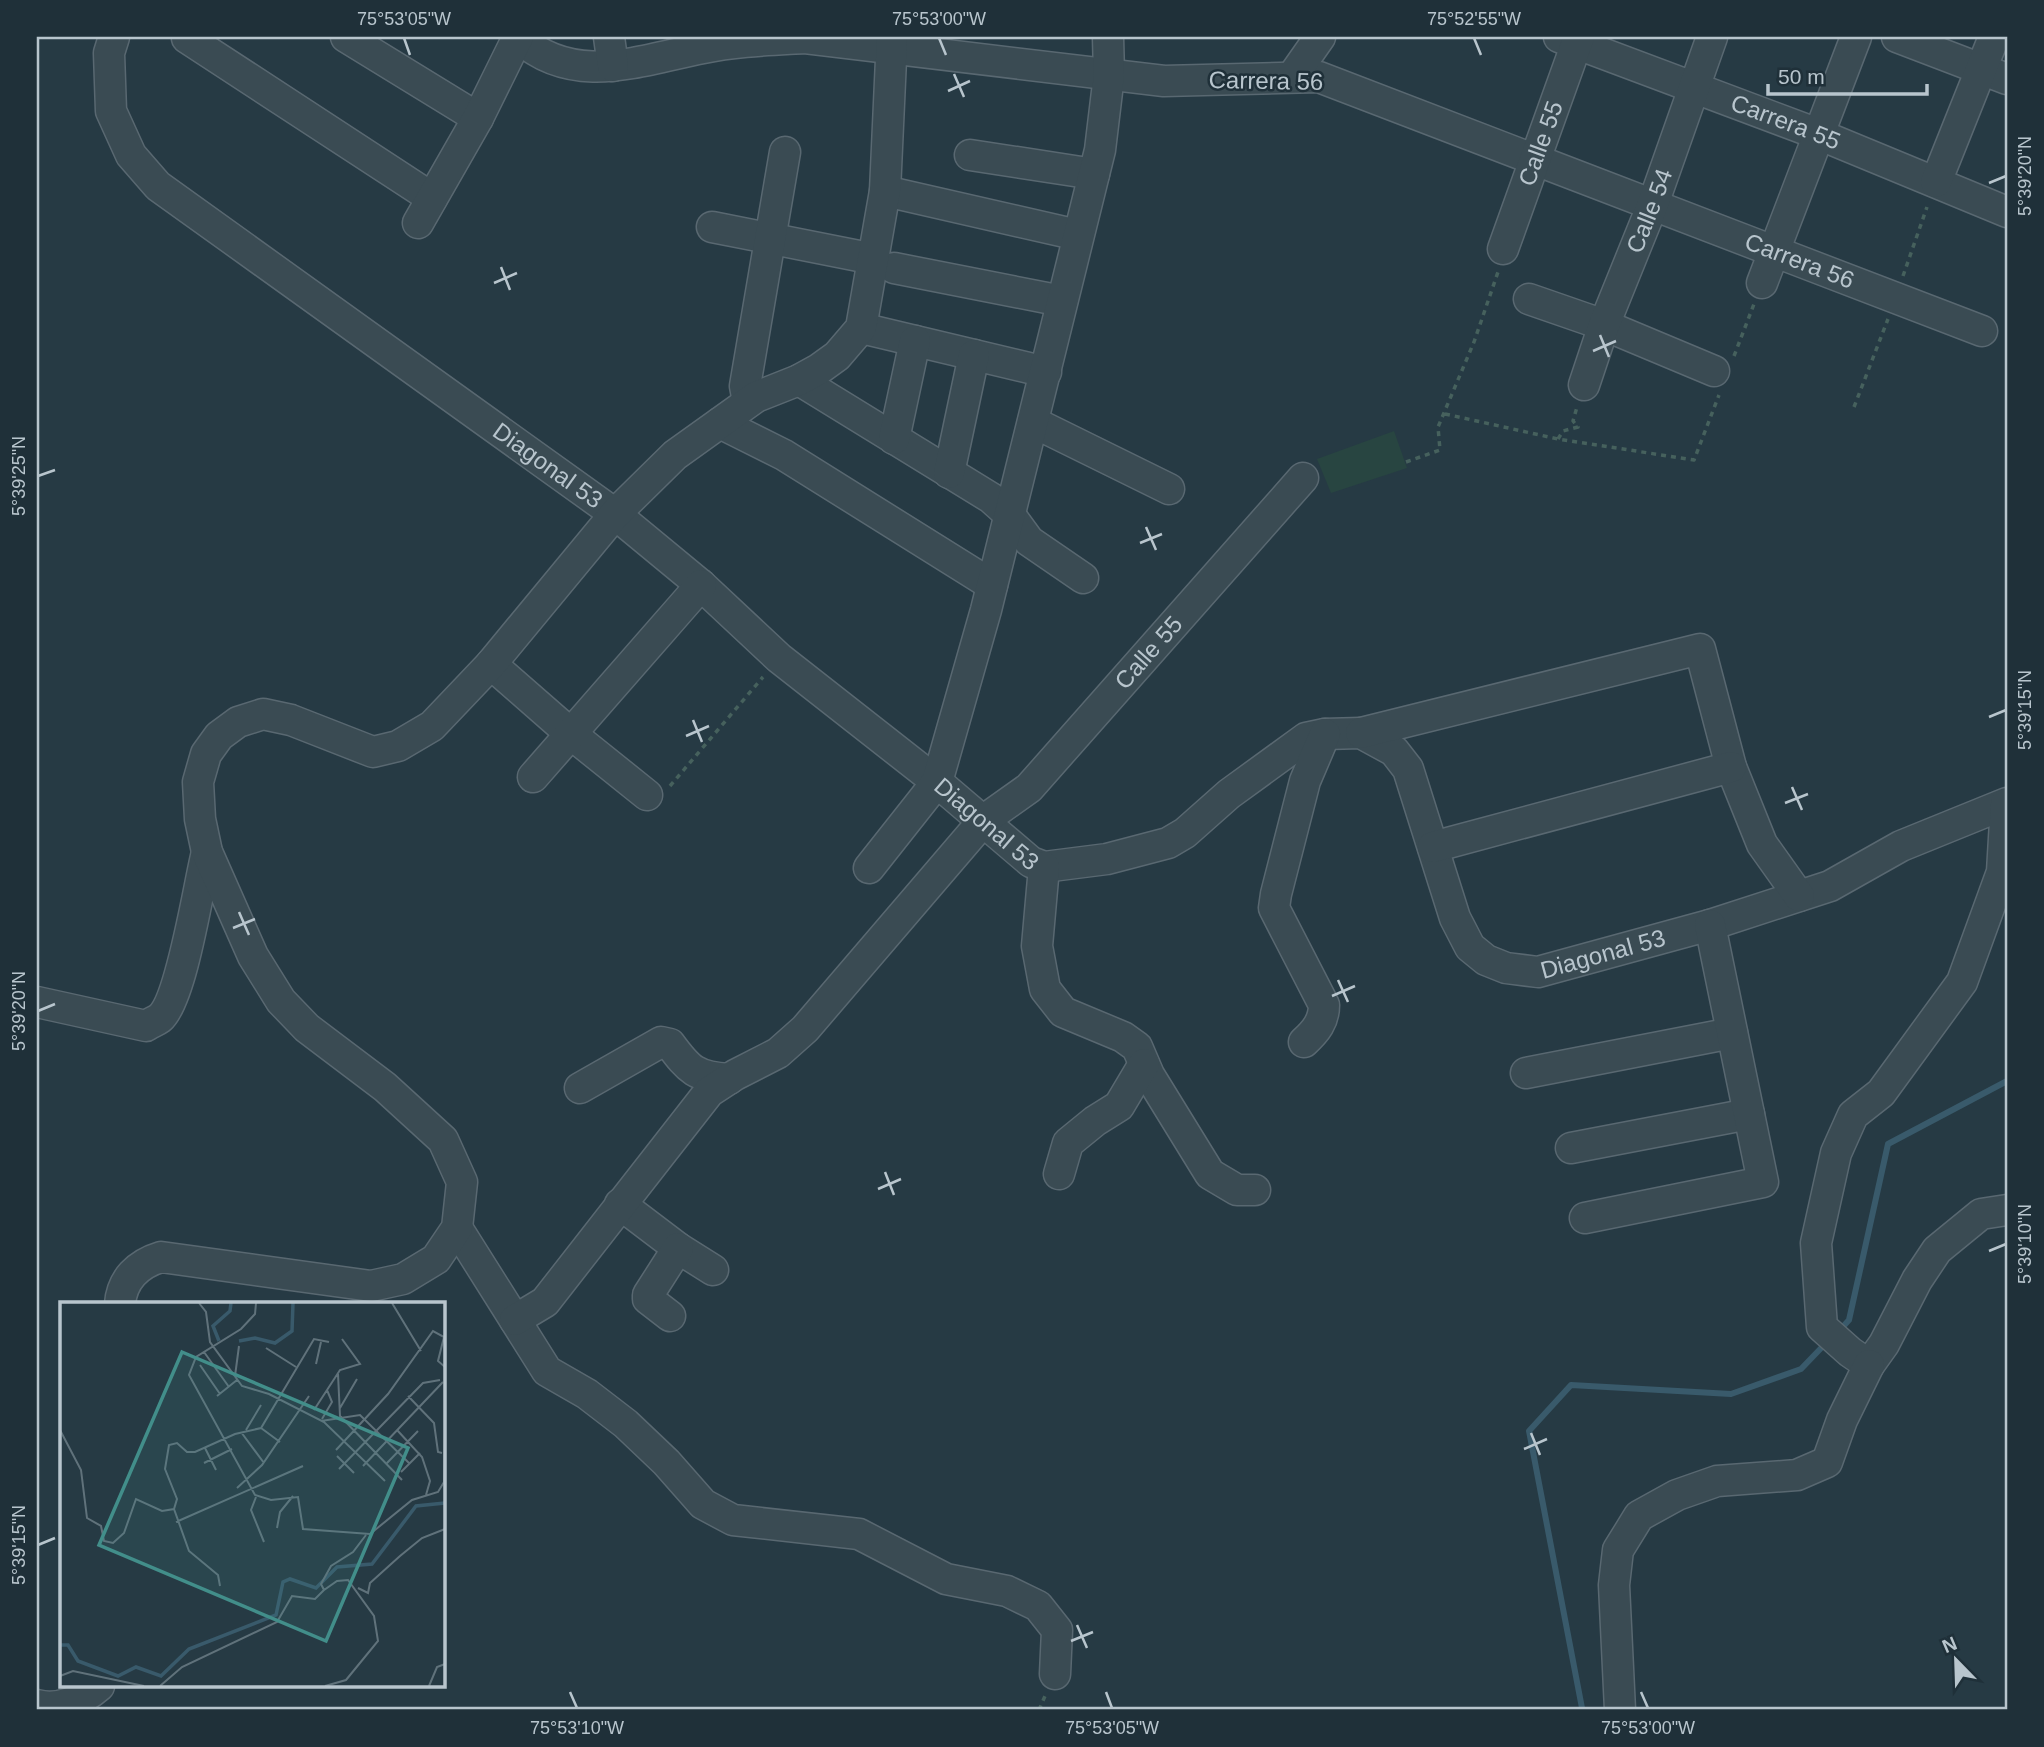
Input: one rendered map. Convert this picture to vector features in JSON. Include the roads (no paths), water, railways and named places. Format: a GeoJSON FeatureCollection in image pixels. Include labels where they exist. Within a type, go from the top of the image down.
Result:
{"type":"FeatureCollection","features":[{"type":"Feature","properties":{"kind":"street","name":"Diagonal 53"},"geometry":{"type":"LineString","coordinates":[[114,37],[109,52],[111,111],[131,155],[158,186],[615,514],[701,585],[779,658],[984,820],[1031,862],[1044,867],[1107,859],[1168,843],[1185,833],[1229,794],[1306,738],[1325,734],[1361,733],[1394,751],[1408,769],[1455,918],[1470,947],[1486,960],[1506,968],[1538,972],[1710,925],[1830,886],[1901,846],[2006,803]]}},
{"type":"Feature","properties":{"kind":"street"},"geometry":{"type":"LineString","coordinates":[[346,37],[478,118]]}},
{"type":"Feature","properties":{"kind":"street"},"geometry":{"type":"LineString","coordinates":[[187,38],[425,210],[478,118],[518,37]]}},
{"type":"Feature","properties":{"kind":"street","name":"Carrera 56"},"geometry":{"type":"LineString","coordinates":[[518,37],[528,46],[572,66],[613,66],[647,62],[703,48],[805,38],[893,43],[1109,75],[1164,80],[1319,77],[1982,331]]}},
{"type":"Feature","properties":{"kind":"street"},"geometry":{"type":"LineString","coordinates":[[609,37],[613,66]]}},
{"type":"Feature","properties":{"kind":"street"},"geometry":{"type":"LineString","coordinates":[[869,867],[937,782],[992,585],[1100,150],[1109,75],[1108,37]]}},
{"type":"Feature","properties":{"kind":"street"},"geometry":{"type":"LineString","coordinates":[[1292,77],[1297,37]]}},
{"type":"Feature","properties":{"kind":"street"},"geometry":{"type":"LineString","coordinates":[[1292,77],[1320,37]]}},
{"type":"Feature","properties":{"kind":"street","name":"Calle 54"},"geometry":{"type":"LineString","coordinates":[[1584,385],[1604,325],[1653,204],[1712,37]]}},
{"type":"Feature","properties":{"kind":"street"},"geometry":{"type":"LineString","coordinates":[[1762,283],[1856,37]]}},
{"type":"Feature","properties":{"kind":"street"},"geometry":{"type":"LineString","coordinates":[[1897,37],[1995,74]]}},
{"type":"Feature","properties":{"kind":"street"},"geometry":{"type":"LineString","coordinates":[[1936,182],[1995,74],[1994,37]]}},
{"type":"Feature","properties":{"kind":"street","name":"Carrera 55"},"geometry":{"type":"LineString","coordinates":[[1571,39],[1818,134],[2007,212]]}},
{"type":"Feature","properties":{"kind":"street","name":"Calle 55"},"geometry":{"type":"LineString","coordinates":[[1503,249],[1535,159],[1571,39]]}},
{"type":"Feature","properties":{"kind":"street"},"geometry":{"type":"LineString","coordinates":[[121,1302],[130,1277],[144,1262],[161,1257],[371,1286],[403,1279],[436,1259],[457,1228],[462,1182],[443,1140],[385,1087],[307,1028],[281,1002],[253,956],[206,852],[200,819],[198,782],[206,754],[219,736],[238,722],[263,714],[291,720],[373,752],[398,746],[432,726],[491,664],[615,514],[675,455],[748,402],[799,380],[837,356],[861,328],[884,264],[893,43]]}},
{"type":"Feature","properties":{"kind":"street"},"geometry":{"type":"LineString","coordinates":[[748,402],[745,386],[785,152]]}},
{"type":"Feature","properties":{"kind":"street"},"geometry":{"type":"LineString","coordinates":[[970,155],[1094,174]]}},
{"type":"Feature","properties":{"kind":"street"},"geometry":{"type":"LineString","coordinates":[[885,191],[1078,235]]}},
{"type":"Feature","properties":{"kind":"street"},"geometry":{"type":"LineString","coordinates":[[712,227],[1062,301]]}},
{"type":"Feature","properties":{"kind":"street"},"geometry":{"type":"LineString","coordinates":[[1528,299],[1724,371]]}},
{"type":"Feature","properties":{"kind":"street"},"geometry":{"type":"LineString","coordinates":[[861,328],[1046,372]]}},
{"type":"Feature","properties":{"kind":"street"},"geometry":{"type":"LineString","coordinates":[[894,439],[915,341]]}},
{"type":"Feature","properties":{"kind":"street"},"geometry":{"type":"LineString","coordinates":[[950,473],[974,355]]}},
{"type":"Feature","properties":{"kind":"street"},"geometry":{"type":"LineString","coordinates":[[799,380],[991,498],[1010,515],[1029,541],[1083,578]]}},
{"type":"Feature","properties":{"kind":"street"},"geometry":{"type":"LineString","coordinates":[[1033,422],[1169,489]]}},
{"type":"Feature","properties":{"kind":"street"},"geometry":{"type":"LineString","coordinates":[[720,423],[784,455],[992,585]]}},
{"type":"Feature","properties":{"kind":"street","name":"Calle 55"},"geometry":{"type":"LineString","coordinates":[[515,1320],[545,1302],[709,1093],[778,1053],[805,1029],[984,820],[1029,788],[1303,478]]}},
{"type":"Feature","properties":{"kind":"street"},"geometry":{"type":"LineString","coordinates":[[533,777],[701,585]]}},
{"type":"Feature","properties":{"kind":"street"},"geometry":{"type":"LineString","coordinates":[[1361,733],[1700,649],[1731,767],[1762,844],[1799,896]]}},
{"type":"Feature","properties":{"kind":"street"},"geometry":{"type":"LineString","coordinates":[[491,664],[571,734],[647,794]]}},
{"type":"Feature","properties":{"kind":"street"},"geometry":{"type":"LineString","coordinates":[[1304,1042],[1316,1030],[1324,1014],[1324,1005],[1275,908],[1276,894],[1305,781],[1325,734]]}},
{"type":"Feature","properties":{"kind":"street"},"geometry":{"type":"LineString","coordinates":[[1433,847],[1731,767]]}},
{"type":"Feature","properties":{"kind":"street"},"geometry":{"type":"LineString","coordinates":[[1860,1358],[1822,1327],[1816,1243],[1836,1153],[1853,1115],[1881,1093],[1962,982],[2003,872],[2006,803]]}},
{"type":"Feature","properties":{"kind":"street"},"geometry":{"type":"LineString","coordinates":[[37,1002],[146,1026],[162,1017],[192,929],[206,852]]}},
{"type":"Feature","properties":{"kind":"street"},"geometry":{"type":"LineString","coordinates":[[1044,867],[1037,946],[1045,989],[1063,1012],[1123,1037],[1137,1047],[1144,1064],[1210,1174],[1237,1190],[1255,1190]]}},
{"type":"Feature","properties":{"kind":"street"},"geometry":{"type":"LineString","coordinates":[[1585,1219],[1763,1182],[1710,925]]}},
{"type":"Feature","properties":{"kind":"street"},"geometry":{"type":"LineString","coordinates":[[1526,1073],[1732,1033]]}},
{"type":"Feature","properties":{"kind":"street"},"geometry":{"type":"LineString","coordinates":[[580,1087],[661,1042],[670,1044],[692,1071],[708,1078],[729,1079]]}},
{"type":"Feature","properties":{"kind":"street"},"geometry":{"type":"LineString","coordinates":[[1059,1174],[1068,1143],[1119,1106],[1144,1064]]}},
{"type":"Feature","properties":{"kind":"street"},"geometry":{"type":"LineString","coordinates":[[1571,1148],[1749,1114]]}},
{"type":"Feature","properties":{"kind":"street"},"geometry":{"type":"LineString","coordinates":[[620,1204],[678,1248],[713,1270]]}},
{"type":"Feature","properties":{"kind":"street"},"geometry":{"type":"LineString","coordinates":[[1620,1710],[1614,1585],[1618,1550],[1639,1516],[1677,1495],[1717,1481],[1797,1475],[1827,1462],[1860,1358],[1884,1344],[1917,1280],[1937,1250],[1981,1214],[2007,1210]]}},
{"type":"Feature","properties":{"kind":"street"},"geometry":{"type":"LineString","coordinates":[[457,1228],[547,1371],[587,1394],[626,1424],[666,1462],[703,1504],[733,1520],[859,1534],[946,1579],[1007,1591],[1038,1606],[1057,1630],[1055,1674]]}},
{"type":"Feature","properties":{"kind":"street"},"geometry":{"type":"LineString","coordinates":[[670,1316],[648,1299],[648,1295],[678,1248]]}},
{"type":"Feature","properties":{"kind":"street"},"geometry":{"type":"LineString","coordinates":[[55,1707],[95,1688]]}},
{"type":"Feature","properties":{"kind":"waterway"},"geometry":{"type":"LineString","coordinates":[[1839,1331],[1849,1320],[1888,1144],[2007,1081]]}},
{"type":"Feature","properties":{"kind":"waterway"},"geometry":{"type":"LineString","coordinates":[[1580,1710],[1582,1708],[1529,1431],[1571,1385],[1731,1394],[1801,1369],[1826,1343]]}}]}
